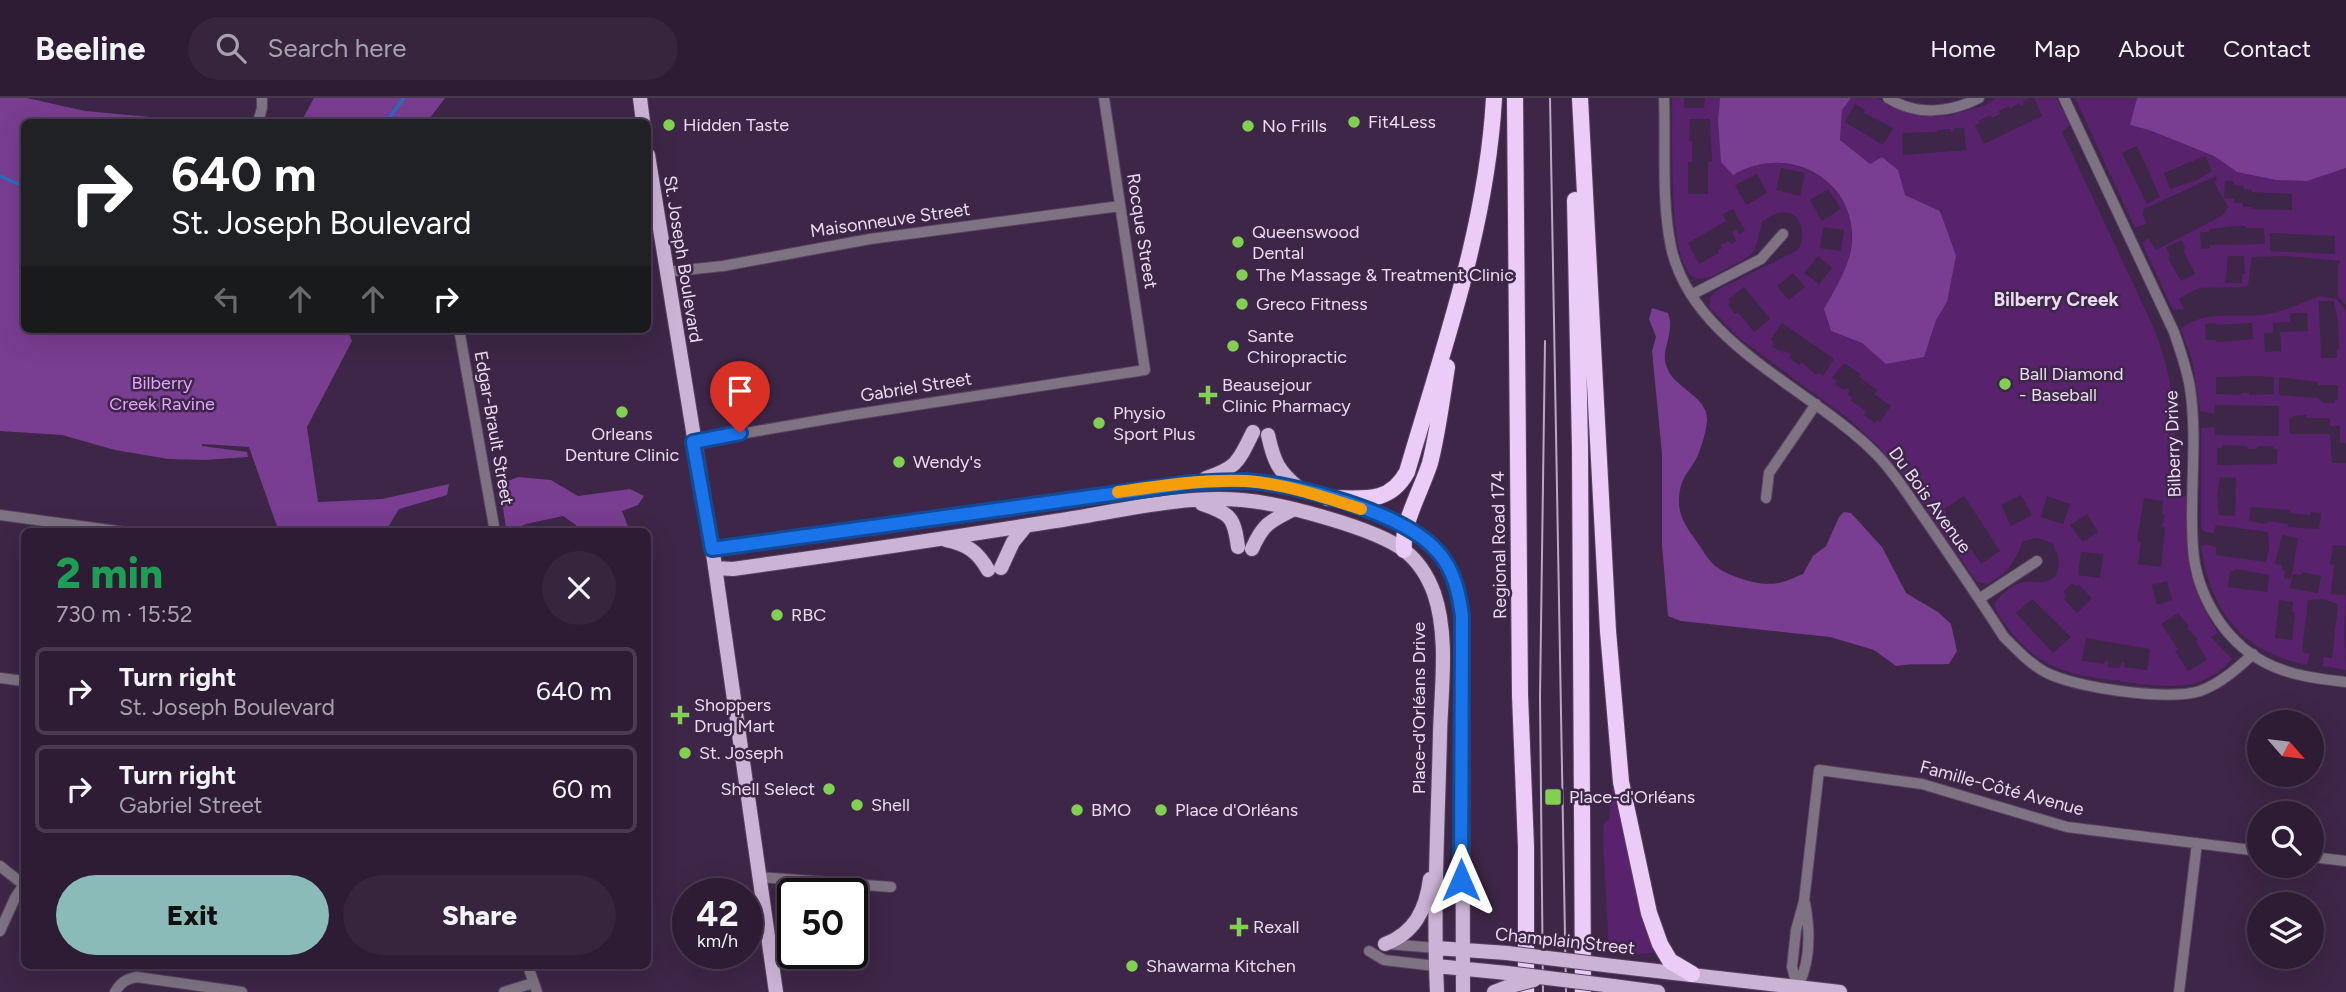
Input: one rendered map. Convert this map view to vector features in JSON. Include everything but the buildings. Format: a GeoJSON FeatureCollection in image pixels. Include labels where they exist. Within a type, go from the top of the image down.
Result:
{"type":"FeatureCollection","features":[{"type":"Feature","properties":{"kind":"highway"},"geometry":{"type":"LineString","coordinates":[[1328,498],[1371,499],[1388,494],[1403,480],[1407,472],[1476,232],[1494,98]]}},
{"type":"Feature","properties":{"kind":"highway","name":"Regional Road 174"},"geometry":{"type":"LineString","coordinates":[[1515,98],[1520,695],[1526,847],[1526,992]]}},
{"type":"Feature","properties":{"kind":"highway"},"geometry":{"type":"LineString","coordinates":[[1573,98],[1580,448],[1583,992]]}},
{"type":"Feature","properties":{"kind":"highway"},"geometry":{"type":"LineString","coordinates":[[1580,98],[1608,631],[1620,782],[1649,913],[1660,944],[1670,961],[1692,974]]}},
{"type":"Feature","properties":{"kind":"highway"},"geometry":{"type":"LineString","coordinates":[[1404,550],[1402,537],[1405,526],[1431,460],[1461,288]]}},
{"type":"Feature","properties":{"kind":"highway"},"geometry":{"type":"LineString","coordinates":[[1580,448],[1585,519],[1591,992]]}},
{"type":"Feature","properties":{"kind":"main road"},"geometry":{"type":"LineString","coordinates":[[640,98],[643,119]]}},
{"type":"Feature","properties":{"kind":"main road","name":"St. Joseph Boulevard"},"geometry":{"type":"LineString","coordinates":[[651,189],[715,568],[776,992]]}},
{"type":"Feature","properties":{"kind":"main road"},"geometry":{"type":"LineString","coordinates":[[1191,483],[1228,470],[1241,457],[1253,432]]}},
{"type":"Feature","properties":{"kind":"main road"},"geometry":{"type":"LineString","coordinates":[[1268,435],[1274,462],[1301,490]]}},
{"type":"Feature","properties":{"kind":"main road"},"geometry":{"type":"LineString","coordinates":[[712,549],[1191,483],[1246,481],[1301,490],[1380,515],[1405,526],[1428,542],[1443,559],[1454,579],[1461,607],[1463,992]]}},
{"type":"Feature","properties":{"kind":"main road"},"geometry":{"type":"LineString","coordinates":[[1191,500],[1225,513],[1235,525],[1245,548],[1270,521],[1294,509]]}},
{"type":"Feature","properties":{"kind":"main road","name":"Place-d'Orléans Drive"},"geometry":{"type":"LineString","coordinates":[[715,568],[733,569],[1191,500],[1242,500],[1294,509],[1380,537],[1404,550],[1426,576],[1433,592],[1439,613],[1442,650],[1437,992]]}},
{"type":"Feature","properties":{"kind":"main road"},"geometry":{"type":"LineString","coordinates":[[942,539],[972,549],[995,569],[1026,526]]}},
{"type":"Feature","properties":{"kind":"main road"},"geometry":{"type":"LineString","coordinates":[[1385,944],[1408,932],[1420,914],[1429,887],[1438,822]]}},
{"type":"Feature","properties":{"kind":"main road","name":"Champlain Street"},"geometry":{"type":"LineString","coordinates":[[1436,948],[1507,953],[1840,992]]}},
{"type":"Feature","properties":{"kind":"main road"},"geometry":{"type":"LineString","coordinates":[[1436,966],[1462,968],[1503,984],[1545,978],[1658,992]]}},
{"type":"Feature","properties":{"kind":"street"},"geometry":{"type":"LineString","coordinates":[[259,119],[262,98]]}},
{"type":"Feature","properties":{"kind":"street","name":"Rocque Street"},"geometry":{"type":"LineString","coordinates":[[1104,98],[1144,370]]}},
{"type":"Feature","properties":{"kind":"street","name":"Du Bois Avenue"},"geometry":{"type":"LineString","coordinates":[[1664,98],[1668,226],[1678,270],[1691,295],[1704,314],[1732,343],[1816,404],[1877,455],[2004,637],[2022,657],[2044,672],[2081,685],[2166,695],[2201,691],[2238,668],[2253,654]]}},
{"type":"Feature","properties":{"kind":"street"},"geometry":{"type":"LineString","coordinates":[[1888,98],[1896,103],[1937,111],[1965,105],[1979,98]]}},
{"type":"Feature","properties":{"kind":"street","name":"Bilberry Drive"},"geometry":{"type":"LineString","coordinates":[[2064,98],[2178,342],[2191,400],[2193,549],[2207,600],[2236,640],[2263,662],[2298,674],[2346,682]]}},
{"type":"Feature","properties":{"kind":"street","name":"Maisonneuve Street"},"geometry":{"type":"LineString","coordinates":[[666,272],[723,265],[870,239],[1120,206]]}},
{"type":"Feature","properties":{"kind":"street"},"geometry":{"type":"LineString","coordinates":[[1691,295],[1761,259],[1783,234]]}},
{"type":"Feature","properties":{"kind":"street","name":"Edgar-Brault Street"},"geometry":{"type":"LineString","coordinates":[[460,333],[494,528]]}},
{"type":"Feature","properties":{"kind":"street","name":"Gabriel Street"},"geometry":{"type":"LineString","coordinates":[[693,442],[1144,370]]}},
{"type":"Feature","properties":{"kind":"street"},"geometry":{"type":"LineString","coordinates":[[1766,499],[1769,473],[1816,404]]}},
{"type":"Feature","properties":{"kind":"street"},"geometry":{"type":"LineString","coordinates":[[0,515],[95,528]]}},
{"type":"Feature","properties":{"kind":"street"},"geometry":{"type":"LineString","coordinates":[[1979,599],[2038,561]]}},
{"type":"Feature","properties":{"kind":"street"},"geometry":{"type":"LineString","coordinates":[[0,678],[21,681]]}},
{"type":"Feature","properties":{"kind":"street","name":"Famille-Côté Avenue"},"geometry":{"type":"LineString","coordinates":[[1798,989],[1805,969],[1808,945],[1804,901],[1819,770],[1922,784],[2053,824],[2247,849]]}},
{"type":"Feature","properties":{"kind":"street"},"geometry":{"type":"LineString","coordinates":[[2179,992],[2197,843]]}},
{"type":"Feature","properties":{"kind":"street"},"geometry":{"type":"LineString","coordinates":[[2324,858],[2346,861]]}},
{"type":"Feature","properties":{"kind":"street"},"geometry":{"type":"LineString","coordinates":[[0,866],[21,883]]}},
{"type":"Feature","properties":{"kind":"street"},"geometry":{"type":"LineString","coordinates":[[760,877],[891,887]]}},
{"type":"Feature","properties":{"kind":"street"},"geometry":{"type":"LineString","coordinates":[[0,931],[21,889]]}},
{"type":"Feature","properties":{"kind":"street"},"geometry":{"type":"LineString","coordinates":[[1385,944],[1369,951],[1384,960],[1436,966]]}},
{"type":"Feature","properties":{"kind":"street","name":"Champlain Street"},"geometry":{"type":"LineString","coordinates":[[1385,944],[1436,948]]}},
{"type":"Feature","properties":{"kind":"street"},"geometry":{"type":"LineString","coordinates":[[504,992],[535,987],[529,969]]}},
{"type":"Feature","properties":{"kind":"street"},"geometry":{"type":"LineString","coordinates":[[115,992],[127,979],[137,977],[242,992]]}},
{"type":"Feature","properties":{"kind":"shaded area"},"geometry":{"type":"Polygon","coordinates":[[[1672,98],[1684,98],[1684,108],[1704,108],[1705,98],[1720,98],[1718,120],[1748,166],[1773,162],[1797,166],[1825,180],[1836,190],[1849,216],[1851,249],[1844,272],[1824,309],[1831,331],[1862,343],[1887,364],[1924,356],[1942,208],[1940,211],[1905,195],[1840,140],[1842,110],[1851,98],[1877,98],[1893,107],[1916,114],[1949,116],[1985,105],[1997,98],[2030,98],[2023,101],[2021,106],[2019,103],[2010,109],[2009,106],[1992,118],[1990,115],[1979,121],[1975,126],[1984,144],[2042,116],[2034,98],[2056,98],[2070,125],[2062,132],[2160,345],[2171,386],[2175,494],[2186,496],[2190,573],[2202,605],[2218,633],[2211,637],[2232,659],[2221,670],[2196,683],[2155,685],[2062,670],[2035,656],[2023,645],[2011,632],[1994,604],[2016,585],[2042,582],[2054,577],[2059,561],[2052,543],[2037,538],[2023,541],[2006,571],[1988,584],[1977,582],[1900,472],[1878,446],[1850,420],[1739,338],[1710,308],[1710,297],[1719,289],[1798,250],[1802,230],[1797,218],[1792,214],[1776,214],[1762,222],[1756,247],[1749,256],[1710,277],[1701,279],[1692,276],[1684,265],[1678,246],[1675,221],[1672,98]],[[1855,104],[1845,122],[1883,145],[1893,128],[1864,113],[1865,110],[1855,104]],[[1690,119],[1692,162],[1688,162],[1688,194],[1708,194],[1708,162],[1712,161],[1710,119],[1690,119]],[[1954,128],[1951,132],[1950,129],[1902,133],[1903,155],[1966,150],[1964,128],[1954,128]],[[1781,168],[1776,190],[1800,196],[1805,173],[1781,168]],[[1757,174],[1735,185],[1746,205],[1767,193],[1757,174]],[[1828,189],[1810,200],[1822,221],[1841,209],[1828,189]],[[1733,209],[1723,214],[1726,221],[1688,243],[1699,264],[1719,253],[1721,245],[1736,241],[1732,232],[1736,229],[1739,234],[1745,231],[1733,209]],[[1823,227],[1820,248],[1841,251],[1844,230],[1823,227]],[[1818,256],[1804,273],[1819,284],[1832,268],[1818,256]],[[1793,273],[1777,286],[1789,300],[1805,287],[1793,273]],[[1744,287],[1728,299],[1728,305],[1735,314],[1738,312],[1754,332],[1770,319],[1744,287]],[[1782,323],[1771,339],[1774,342],[1772,346],[1783,353],[1785,351],[1791,354],[1789,358],[1799,365],[1802,362],[1816,375],[1818,373],[1823,376],[1834,359],[1782,323]],[[1844,363],[1832,378],[1837,381],[1835,384],[1844,390],[1850,390],[1848,394],[1852,397],[1851,401],[1866,411],[1864,415],[1875,423],[1877,420],[1880,422],[1891,406],[1874,394],[1877,390],[1859,377],[1860,374],[1844,363]],[[2021,495],[2001,505],[2011,526],[2032,515],[2021,495]],[[1964,496],[1944,509],[1981,564],[2000,551],[1964,496]],[[2047,496],[2041,517],[2063,524],[2070,504],[2047,496]],[[2144,498],[2137,541],[2141,542],[2138,564],[2161,567],[2165,528],[2161,527],[2165,515],[2162,514],[2163,501],[2144,498]],[[2087,514],[2070,525],[2083,542],[2098,532],[2087,514]],[[2081,552],[2078,575],[2100,578],[2103,554],[2081,552]],[[2167,581],[2152,585],[2157,605],[2172,600],[2167,581]],[[2072,583],[2063,592],[2066,596],[2064,599],[2077,613],[2092,598],[2078,584],[2076,586],[2072,583]],[[2032,599],[2016,613],[2053,653],[2071,637],[2032,599]],[[2178,613],[2161,624],[2178,649],[2175,651],[2188,671],[2207,660],[2196,641],[2198,639],[2178,613]],[[2086,638],[2082,661],[2104,664],[2108,661],[2108,667],[2120,668],[2122,662],[2124,667],[2147,670],[2150,649],[2086,638]]]}},
{"type":"Feature","properties":{"kind":"shaded area"},"geometry":{"type":"Polygon","coordinates":[[[2075,98],[2139,98],[2130,125],[2214,156],[2237,172],[2276,180],[2307,181],[2346,168],[2346,305],[2338,297],[2338,265],[2341,261],[2287,256],[2252,257],[2248,285],[2198,288],[2179,299],[2184,309],[2173,310],[2142,243],[2148,238],[2156,250],[2223,215],[2228,207],[2214,182],[2217,180],[2216,176],[2144,209],[2143,216],[2147,223],[2135,228],[2075,98]],[[2137,146],[2122,153],[2147,204],[2160,197],[2137,146]],[[2205,156],[2164,173],[2170,189],[2197,180],[2212,171],[2205,156]],[[2225,181],[2224,198],[2234,199],[2234,203],[2243,203],[2243,207],[2252,209],[2292,210],[2292,194],[2252,192],[2243,186],[2234,185],[2234,181],[2225,181]],[[2237,226],[2210,229],[2209,232],[2200,232],[2201,249],[2210,248],[2210,245],[2265,244],[2264,228],[2237,226]],[[2270,233],[2270,251],[2335,254],[2335,236],[2270,233]],[[2182,240],[2166,247],[2170,256],[2168,258],[2181,281],[2195,274],[2183,250],[2185,248],[2182,240]],[[2228,256],[2225,283],[2242,283],[2242,274],[2245,274],[2244,256],[2228,256]]]}},
{"type":"Feature","properties":{"kind":"shaded area"},"geometry":{"type":"Polygon","coordinates":[[[2321,296],[2337,299],[2346,310],[2346,443],[2340,443],[2340,426],[2330,426],[2330,418],[2293,416],[2289,419],[2290,434],[2330,434],[2332,463],[2346,463],[2346,546],[2333,545],[2330,564],[2334,565],[2331,594],[2345,595],[2346,587],[2346,670],[2323,666],[2323,657],[2332,658],[2338,604],[2323,599],[2308,600],[2302,652],[2310,654],[2307,665],[2284,659],[2247,639],[2221,609],[2205,569],[2201,546],[2206,544],[2216,547],[2216,555],[2266,562],[2268,532],[2216,525],[2214,533],[2205,532],[2201,528],[2201,428],[2214,427],[2215,435],[2279,436],[2279,406],[2215,405],[2214,414],[2200,411],[2192,360],[2181,329],[2201,318],[2268,314],[2321,296]],[[2319,301],[2321,358],[2337,358],[2338,321],[2334,301],[2319,301]],[[2290,313],[2290,322],[2273,323],[2273,333],[2264,333],[2265,352],[2281,351],[2280,332],[2308,331],[2307,313],[2290,313]],[[2252,323],[2205,324],[2206,340],[2217,342],[2253,339],[2252,323]],[[2216,377],[2216,394],[2274,394],[2274,377],[2216,377]],[[2279,377],[2279,395],[2318,398],[2323,403],[2335,403],[2335,400],[2338,400],[2338,385],[2318,385],[2318,382],[2279,377]],[[2222,445],[2222,448],[2217,448],[2217,465],[2277,464],[2277,449],[2273,449],[2273,446],[2248,449],[2247,446],[2222,445]],[[2220,477],[2217,497],[2219,515],[2235,516],[2236,478],[2220,477]],[[2251,507],[2249,521],[2267,524],[2268,521],[2288,524],[2288,527],[2319,529],[2321,513],[2311,512],[2310,515],[2290,513],[2290,510],[2251,507]],[[2282,535],[2275,564],[2282,565],[2284,578],[2291,579],[2298,538],[2282,535]],[[2236,569],[2230,571],[2228,587],[2267,592],[2269,575],[2236,569]],[[2302,572],[2301,575],[2293,574],[2290,588],[2318,593],[2321,576],[2302,572]],[[2279,600],[2275,638],[2292,640],[2295,613],[2292,612],[2293,602],[2279,600]]]}},
{"type":"Feature","properties":{"kind":"shaded area"},"geometry":{"type":"Polygon","coordinates":[[[1612,788],[1616,788],[1653,953],[1609,950],[1603,840],[1604,823],[1609,820],[1612,788]]]}},
{"type":"Feature","properties":{"kind":"green space","name":"Bilberry Creek Ravine"},"geometry":{"type":"Polygon","coordinates":[[[0,98],[27,98],[85,111],[172,119],[21,119],[21,333],[349,333],[352,341],[307,427],[318,502],[382,499],[449,484],[447,495],[399,509],[387,528],[278,528],[249,447],[202,444],[247,452],[248,457],[168,459],[115,450],[62,435],[0,431],[0,98]]]}},
{"type":"Feature","properties":{"kind":"green space"},"geometry":{"type":"Polygon","coordinates":[[[314,98],[445,98],[429,119],[303,119],[314,98]]]}},
{"type":"Feature","properties":{"kind":"green space"},"geometry":{"type":"Polygon","coordinates":[[[1720,98],[1851,98],[1842,110],[1840,140],[1870,164],[1882,157],[1898,170],[1905,195],[1940,211],[1956,256],[1947,302],[1936,320],[1924,357],[1886,364],[1862,343],[1831,331],[1824,309],[1843,273],[1851,250],[1851,226],[1845,205],[1833,187],[1817,174],[1798,166],[1777,163],[1755,166],[1733,175],[1721,162],[1718,120],[1720,98]]]}},
{"type":"Feature","properties":{"kind":"green space"},"geometry":{"type":"Polygon","coordinates":[[[2137,98],[2346,98],[2346,168],[2307,181],[2276,180],[2237,172],[2214,156],[2130,125],[2137,98]]]}},
{"type":"Feature","properties":{"kind":"green space"},"geometry":{"type":"Polygon","coordinates":[[[1652,308],[1668,313],[1670,328],[1665,363],[1668,370],[1706,411],[1707,423],[1703,442],[1682,484],[1679,504],[1687,527],[1711,562],[1726,573],[1744,580],[1771,584],[1787,581],[1803,574],[1813,556],[1826,546],[1839,517],[1844,512],[1851,513],[1882,547],[1906,593],[1938,612],[1951,624],[1957,651],[1949,664],[1896,666],[1874,650],[1830,637],[1681,621],[1668,616],[1662,545],[1662,454],[1652,351],[1656,337],[1649,319],[1652,308]]]}},
{"type":"Feature","properties":{"kind":"green space"},"geometry":{"type":"Polygon","coordinates":[[[518,477],[551,480],[578,496],[630,489],[644,496],[638,505],[622,511],[628,528],[577,528],[563,516],[517,528],[506,528],[501,495],[508,481],[518,477]]]}},
{"type":"Feature","properties":{"kind":"waterway","name":"Bilberry Creek"},"geometry":{"type":"LineString","coordinates":[[388,119],[404,98]]}},
{"type":"Feature","properties":{"kind":"waterway","name":"Bilberry Creek"},"geometry":{"type":"LineString","coordinates":[[0,176],[21,184]]}},
{"type":"Feature","properties":{"kind":"tram line"},"geometry":{"type":"LineString","coordinates":[[1550,98],[1566,992]]}},
{"type":"Feature","properties":{"kind":"tram line"},"geometry":{"type":"LineString","coordinates":[[1543,992],[1540,697],[1545,341]]}},
{"type":"Feature","properties":{"kind":"slow traffic"},"geometry":{"type":"LineString","coordinates":[[1118,492],[1191,483],[1246,481],[1301,490],[1361,509]]}},
{"type":"Feature","properties":{"kind":"place","name":"Fit4Less"},"geometry":{"type":"Point","coordinates":[1354,122]}},
{"type":"Feature","properties":{"kind":"place","name":"Hidden Taste"},"geometry":{"type":"Point","coordinates":[669,125]}},
{"type":"Feature","properties":{"kind":"place","name":"No Frills"},"geometry":{"type":"Point","coordinates":[1248,126]}},
{"type":"Feature","properties":{"kind":"place","name":"Queenswood Dental"},"geometry":{"type":"Point","coordinates":[1238,242]}},
{"type":"Feature","properties":{"kind":"place","name":"The Massage & Treatment Clinic"},"geometry":{"type":"Point","coordinates":[1242,275]}},
{"type":"Feature","properties":{"kind":"place","name":"Greco Fitness"},"geometry":{"type":"Point","coordinates":[1242,304]}},
{"type":"Feature","properties":{"kind":"place","name":"Sante Chiropractic"},"geometry":{"type":"Point","coordinates":[1233,346]}},
{"type":"Feature","properties":{"kind":"place","name":"Ball Diamond - Baseball"},"geometry":{"type":"Point","coordinates":[2005,384]}},
{"type":"Feature","properties":{"kind":"place","name":"Beausejour Clinic Pharmacy"},"geometry":{"type":"Point","coordinates":[1208,395]}},
{"type":"Feature","properties":{"kind":"place","name":"Orleans Denture Clinic"},"geometry":{"type":"Point","coordinates":[622,412]}},
{"type":"Feature","properties":{"kind":"place","name":"Physio Sport Plus"},"geometry":{"type":"Point","coordinates":[1099,423]}},
{"type":"Feature","properties":{"kind":"place","name":"Wendy's"},"geometry":{"type":"Point","coordinates":[899,462]}},
{"type":"Feature","properties":{"kind":"place","name":"RBC"},"geometry":{"type":"Point","coordinates":[777,615]}},
{"type":"Feature","properties":{"kind":"place","name":"Shoppers Drug Mart"},"geometry":{"type":"Point","coordinates":[680,715]}},
{"type":"Feature","properties":{"kind":"place","name":"St. Joseph"},"geometry":{"type":"Point","coordinates":[685,753]}},
{"type":"Feature","properties":{"kind":"place","name":"Shell Select"},"geometry":{"type":"Point","coordinates":[829,789]}},
{"type":"Feature","properties":{"kind":"place","name":"Place-d'Orléans"},"geometry":{"type":"Point","coordinates":[1553,797]}},
{"type":"Feature","properties":{"kind":"place","name":"Shell"},"geometry":{"type":"Point","coordinates":[857,805]}},
{"type":"Feature","properties":{"kind":"place","name":"BMO"},"geometry":{"type":"Point","coordinates":[1077,810]}},
{"type":"Feature","properties":{"kind":"place","name":"Place d'Orléans"},"geometry":{"type":"Point","coordinates":[1161,810]}},
{"type":"Feature","properties":{"kind":"place","name":"Rexall"},"geometry":{"type":"Point","coordinates":[1239,927]}},
{"type":"Feature","properties":{"kind":"place","name":"Shawarma Kitchen"},"geometry":{"type":"Point","coordinates":[1132,966]}},
{"type":"Feature","properties":{"kind":"district","name":"Bilberry Creek"},"geometry":{"type":"Point","coordinates":[2056,299]}},
{"type":"Feature","properties":{"kind":"route"},"geometry":{"type":"LineString","coordinates":[[740,433],[693,442],[712,549],[1191,483],[1246,481],[1301,490],[1380,515],[1405,526],[1439,552],[1448,565],[1460,597],[1461,880]]}}]}
